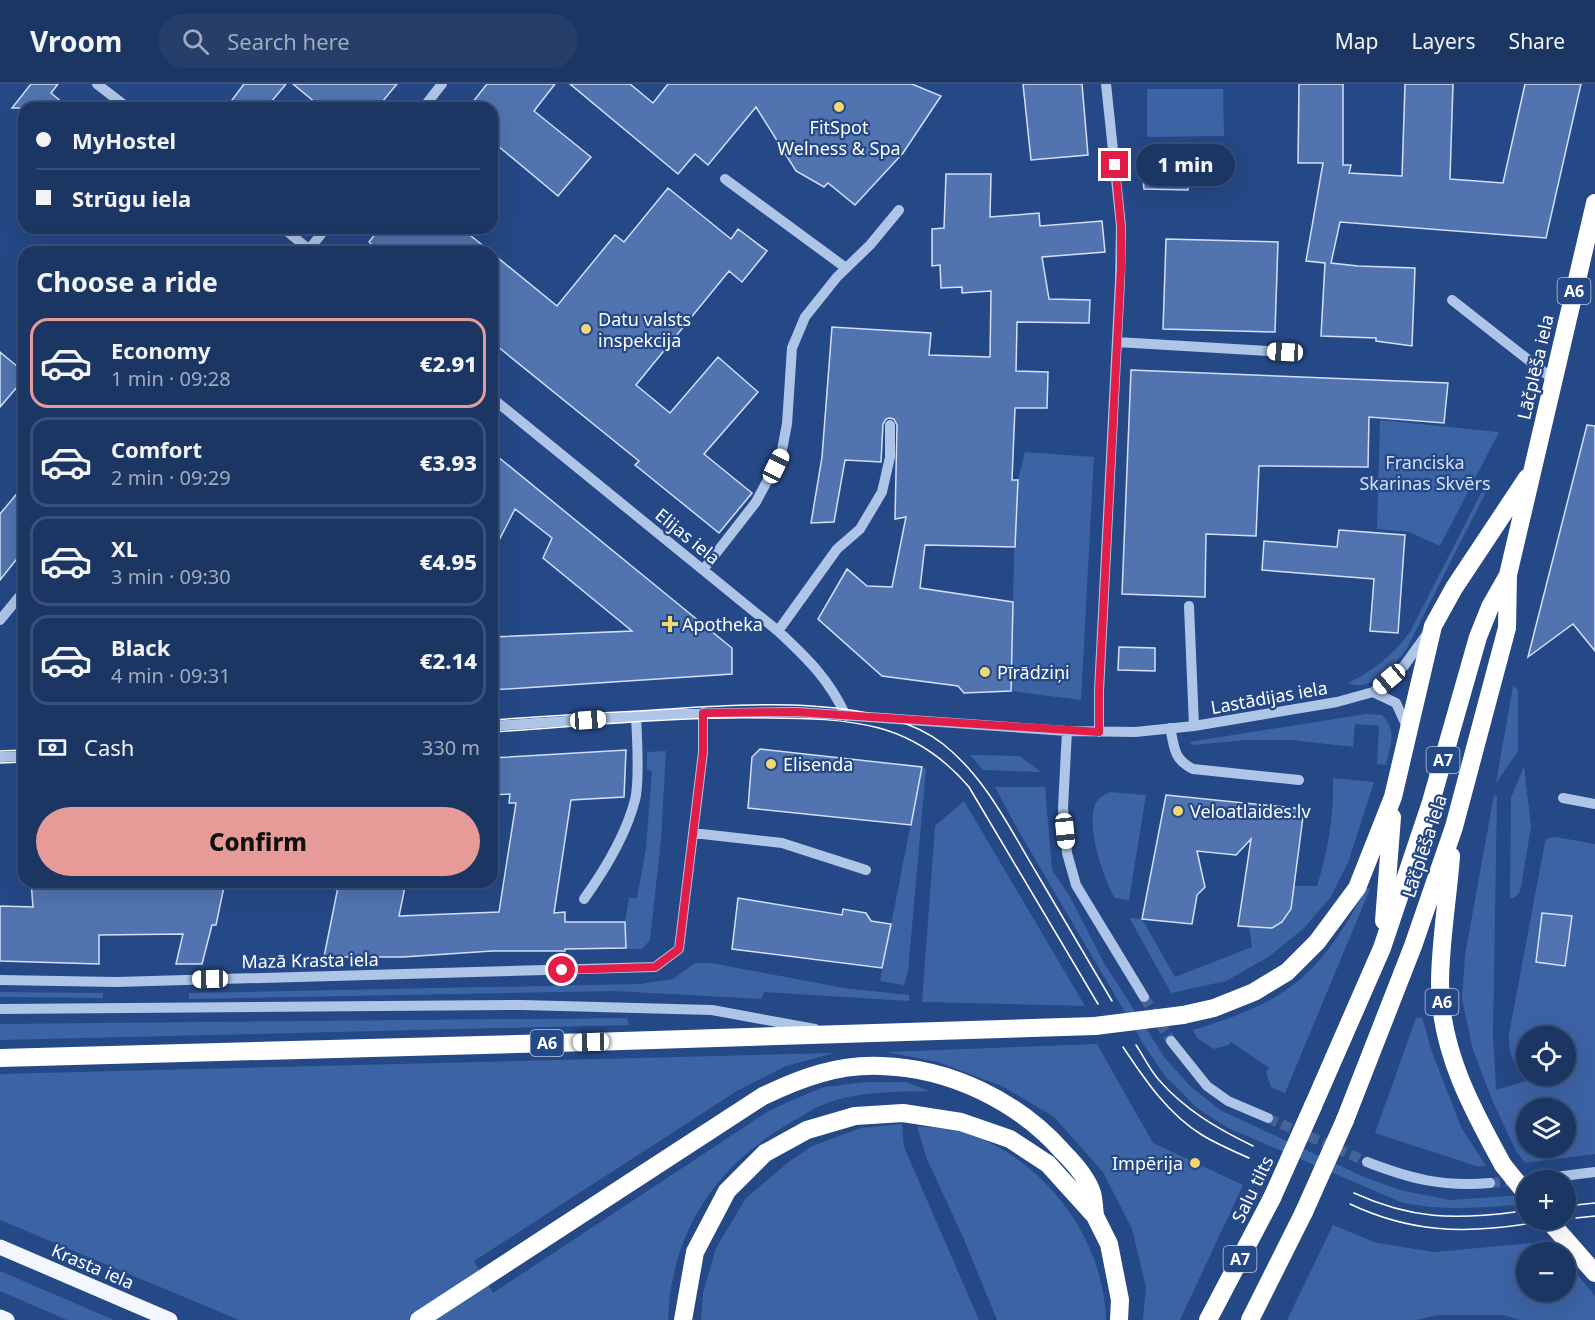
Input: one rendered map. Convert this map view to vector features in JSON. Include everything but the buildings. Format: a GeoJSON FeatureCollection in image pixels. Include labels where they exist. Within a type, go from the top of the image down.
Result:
{"type":"FeatureCollection","features":[{"type":"Feature","properties":{"kind":"highway","name":"Lāčplēša iela"},"geometry":{"type":"LineString","coordinates":[[1250,1320],[1305,1212],[1345,1120],[1413,946],[1454,827],[1507,628],[1508,575],[1595,203]]}},
{"type":"Feature","properties":{"kind":"highway","name":"A6"},"geometry":{"type":"LineString","coordinates":[[0,1058],[1095,1026],[1214,1008],[1254,992],[1287,972],[1317,942],[1357,888],[1393,798],[1433,626],[1454,588],[1533,469]]}},
{"type":"Feature","properties":{"kind":"highway","name":"Lāčplēša iela"},"geometry":{"type":"LineString","coordinates":[[1313,1106],[1382,948],[1431,802],[1478,637],[1490,607],[1508,575]]}},
{"type":"Feature","properties":{"kind":"highway"},"geometry":{"type":"LineString","coordinates":[[1382,948],[1393,798]]}},
{"type":"Feature","properties":{"kind":"highway","name":"A6"},"geometry":{"type":"LineString","coordinates":[[1454,827],[1440,984],[1443,1017],[1462,1086],[1503,1165],[1516,1181]]}},
{"type":"Feature","properties":{"kind":"highway"},"geometry":{"type":"LineString","coordinates":[[419,1320],[763,1096],[800,1079],[840,1068],[881,1065],[923,1071],[964,1083],[1005,1102],[1045,1131],[1077,1167],[1092,1192],[1095,1216]]}},
{"type":"Feature","properties":{"kind":"highway","name":"Salu tilts"},"geometry":{"type":"LineString","coordinates":[[1208,1320],[1272,1198],[1313,1106]]}},
{"type":"Feature","properties":{"kind":"highway"},"geometry":{"type":"LineString","coordinates":[[683,1320],[695,1252],[727,1191],[765,1153],[807,1130],[855,1116],[903,1113],[961,1122],[1011,1139],[1048,1164],[1095,1216],[1109,1244],[1120,1300],[1119,1320]]}},
{"type":"Feature","properties":{"kind":"highway"},"geometry":{"type":"LineString","coordinates":[[1557,1230],[1595,1273]]}},
{"type":"Feature","properties":{"kind":"main road","name":"Krasta iela"},"geometry":{"type":"LineString","coordinates":[[0,1247],[170,1320]]}},
{"type":"Feature","properties":{"kind":"main road"},"geometry":{"type":"LineString","coordinates":[[0,1317],[7,1320]]}},
{"type":"Feature","properties":{"kind":"street"},"geometry":{"type":"LineString","coordinates":[[97,84],[120,102]]}},
{"type":"Feature","properties":{"kind":"street"},"geometry":{"type":"LineString","coordinates":[[428,102],[442,84]]}},
{"type":"Feature","properties":{"kind":"street"},"geometry":{"type":"LineString","coordinates":[[1099,732],[1121,226],[1107,84]]}},
{"type":"Feature","properties":{"kind":"street"},"geometry":{"type":"LineString","coordinates":[[725,179],[846,268]]}},
{"type":"Feature","properties":{"kind":"street"},"geometry":{"type":"LineString","coordinates":[[703,570],[756,502],[781,455],[787,424],[792,348],[805,316],[846,268],[870,245],[898,210]]}},
{"type":"Feature","properties":{"kind":"street"},"geometry":{"type":"LineString","coordinates":[[290,234],[303,246]]}},
{"type":"Feature","properties":{"kind":"street"},"geometry":{"type":"LineString","coordinates":[[1452,300],[1554,380]]}},
{"type":"Feature","properties":{"kind":"street"},"geometry":{"type":"LineString","coordinates":[[1117,342],[1285,352]]}},
{"type":"Feature","properties":{"kind":"street","name":"Elijas iela"},"geometry":{"type":"LineString","coordinates":[[498,403],[778,631],[818,669],[836,695],[846,716]]}},
{"type":"Feature","properties":{"kind":"street"},"geometry":{"type":"LineString","coordinates":[[778,631],[831,557],[860,530],[882,492],[890,457],[890,425]]}},
{"type":"Feature","properties":{"kind":"street"},"geometry":{"type":"LineString","coordinates":[[0,620],[18,598]]}},
{"type":"Feature","properties":{"kind":"street"},"geometry":{"type":"LineString","coordinates":[[1189,606],[1194,726]]}},
{"type":"Feature","properties":{"kind":"street","name":"Lastādijas iela"},"geometry":{"type":"LineString","coordinates":[[498,726],[703,713],[797,712],[1067,731],[1135,732],[1194,726],[1337,702],[1373,692],[1404,666],[1433,626]]}},
{"type":"Feature","properties":{"kind":"street"},"geometry":{"type":"LineString","coordinates":[[1373,692],[1395,703],[1409,730]]}},
{"type":"Feature","properties":{"kind":"street","name":"Mazā Krasta iela"},"geometry":{"type":"LineString","coordinates":[[0,980],[116,982],[655,967],[679,949],[703,752],[703,713]]}},
{"type":"Feature","properties":{"kind":"street"},"geometry":{"type":"LineString","coordinates":[[584,899],[621,837],[635,799],[636,717]]}},
{"type":"Feature","properties":{"kind":"street"},"geometry":{"type":"LineString","coordinates":[[1170,728],[1176,756],[1183,764],[1193,769],[1299,780]]}},
{"type":"Feature","properties":{"kind":"street"},"geometry":{"type":"LineString","coordinates":[[1067,731],[1063,808],[1067,854],[1076,885],[1144,997]]}},
{"type":"Feature","properties":{"kind":"street"},"geometry":{"type":"LineString","coordinates":[[0,757],[18,756]]}},
{"type":"Feature","properties":{"kind":"street"},"geometry":{"type":"LineString","coordinates":[[1563,798],[1595,804]]}},
{"type":"Feature","properties":{"kind":"street"},"geometry":{"type":"LineString","coordinates":[[693,832],[782,843],[866,870]]}},
{"type":"Feature","properties":{"kind":"street"},"geometry":{"type":"LineString","coordinates":[[0,1009],[522,1005],[712,1010],[848,1035]]}},
{"type":"Feature","properties":{"kind":"street"},"geometry":{"type":"LineString","coordinates":[[1171,1041],[1207,1086],[1228,1101],[1268,1118]]}},
{"type":"Feature","properties":{"kind":"street"},"geometry":{"type":"LineString","coordinates":[[1367,1162],[1429,1182],[1462,1186],[1490,1183]]}},
{"type":"Feature","properties":{"kind":"street"},"geometry":{"type":"LineString","coordinates":[[1576,1174],[1595,1172]]}},
{"type":"Feature","properties":{"kind":"green space"},"geometry":{"type":"Polygon","coordinates":[[[1147,89],[1223,89],[1224,136],[1147,137],[1147,89]]]}},
{"type":"Feature","properties":{"kind":"green space","name":"Franciska Skarinas Skvērs"},"geometry":{"type":"Polygon","coordinates":[[[1380,420],[1499,432],[1440,546],[1409,532],[1377,529],[1380,420]]]}},
{"type":"Feature","properties":{"kind":"green space"},"geometry":{"type":"Polygon","coordinates":[[[1025,452],[1094,457],[1081,700],[1011,691],[1015,513],[1018,480],[1025,452]]]}},
{"type":"Feature","properties":{"kind":"green space"},"geometry":{"type":"Polygon","coordinates":[[[1486,492],[1406,650],[1388,670],[1373,681],[1356,685],[1348,683],[1382,662],[1410,632],[1481,493],[1486,492]]]}},
{"type":"Feature","properties":{"kind":"green space"},"geometry":{"type":"Polygon","coordinates":[[[1513,686],[1518,690],[1518,751],[1496,783],[1513,686]]]}},
{"type":"Feature","properties":{"kind":"green space"},"geometry":{"type":"Polygon","coordinates":[[[1366,714],[1382,715],[1390,727],[1392,738],[1386,765],[1377,764],[1379,726],[1355,724],[1353,747],[1292,740],[1246,740],[1193,745],[1189,742],[1366,714]]]}},
{"type":"Feature","properties":{"kind":"green space"},"geometry":{"type":"Polygon","coordinates":[[[666,751],[661,840],[650,940],[642,949],[626,949],[625,922],[629,898],[637,898],[646,848],[652,771],[647,770],[647,752],[666,751]]]}},
{"type":"Feature","properties":{"kind":"green space"},"geometry":{"type":"Polygon","coordinates":[[[970,755],[1020,756],[1041,772],[983,770],[970,755]]]}},
{"type":"Feature","properties":{"kind":"green space"},"geometry":{"type":"Polygon","coordinates":[[[1524,766],[1531,826],[1521,887],[1514,898],[1510,898],[1511,798],[1524,766]]]}},
{"type":"Feature","properties":{"kind":"green space"},"geometry":{"type":"Polygon","coordinates":[[[922,767],[926,769],[908,972],[904,985],[880,981],[922,767]]]}},
{"type":"Feature","properties":{"kind":"green space"},"geometry":{"type":"Polygon","coordinates":[[[1333,778],[1374,782],[1348,863],[1330,898],[1304,928],[1270,956],[1226,981],[1171,993],[1130,919],[1142,919],[1175,977],[1252,947],[1249,927],[1276,927],[1290,913],[1294,886],[1317,886],[1330,833],[1333,778]]]}},
{"type":"Feature","properties":{"kind":"green space"},"geometry":{"type":"Polygon","coordinates":[[[995,787],[1045,787],[1052,870],[1069,895],[1104,963],[1165,1058],[1190,1086],[1220,1110],[1364,1177],[1400,1190],[1450,1200],[1516,1196],[1516,1205],[1450,1208],[1403,1203],[1228,1128],[1197,1108],[1165,1076],[1146,1048],[995,787]]]}},
{"type":"Feature","properties":{"kind":"green space"},"geometry":{"type":"Polygon","coordinates":[[[1110,792],[1146,795],[1129,900],[1115,898],[1106,879],[1095,842],[1094,808],[1100,798],[1110,792]]]}},
{"type":"Feature","properties":{"kind":"green space"},"geometry":{"type":"Polygon","coordinates":[[[1494,795],[1497,796],[1493,1036],[1496,1090],[1516,1084],[1516,1086],[1576,1086],[1576,1026],[1516,1026],[1516,1062],[1509,1047],[1509,1034],[1545,842],[1548,838],[1556,837],[1595,844],[1595,1154],[1576,1156],[1576,1098],[1516,1098],[1516,1151],[1493,1102],[1473,1050],[1462,999],[1465,955],[1494,795]]]}},
{"type":"Feature","properties":{"kind":"green space"},"geometry":{"type":"Polygon","coordinates":[[[964,801],[1085,1006],[922,1002],[935,826],[964,801]]]}},
{"type":"Feature","properties":{"kind":"green space"},"geometry":{"type":"Polygon","coordinates":[[[1366,888],[1370,889],[1285,1093],[1271,1087],[1266,1072],[1269,1068],[1231,1042],[1214,1049],[1197,1038],[1193,1030],[1253,1008],[1277,996],[1298,981],[1333,943],[1366,888]]]}},
{"type":"Feature","properties":{"kind":"green space"},"geometry":{"type":"Polygon","coordinates":[[[695,963],[711,963],[844,988],[909,995],[909,1001],[764,992],[761,999],[614,991],[189,999],[189,993],[640,984],[673,979],[695,963]]]}},
{"type":"Feature","properties":{"kind":"green space"},"geometry":{"type":"Polygon","coordinates":[[[0,992],[103,993],[103,998],[0,997],[0,992]]]}},
{"type":"Feature","properties":{"kind":"green space"},"geometry":{"type":"Polygon","coordinates":[[[1422,1017],[1432,1052],[1461,1127],[1486,1166],[1476,1166],[1375,1133],[1416,1018],[1422,1017]]]}},
{"type":"Feature","properties":{"kind":"green space"},"geometry":{"type":"Polygon","coordinates":[[[627,1018],[629,1025],[0,1040],[0,1024],[627,1018]]]}},
{"type":"Feature","properties":{"kind":"green space"},"geometry":{"type":"Polygon","coordinates":[[[1097,1044],[1153,1143],[1243,1185],[1180,1320],[1143,1320],[1146,1287],[1132,1229],[1103,1172],[1054,1117],[1002,1086],[938,1062],[886,1052],[1097,1044]]]}},
{"type":"Feature","properties":{"kind":"green space"},"geometry":{"type":"Polygon","coordinates":[[[835,1053],[786,1066],[737,1091],[474,1261],[493,1293],[767,1112],[824,1087],[866,1082],[906,1082],[930,1091],[889,1092],[835,1100],[802,1116],[763,1140],[740,1160],[719,1181],[702,1205],[688,1231],[671,1288],[668,1320],[239,1320],[0,1220],[0,1074],[835,1053]]]}},
{"type":"Feature","properties":{"kind":"green space"},"geometry":{"type":"Polygon","coordinates":[[[902,1124],[904,1147],[979,1320],[701,1320],[703,1293],[716,1248],[746,1198],[790,1161],[812,1146],[861,1128],[902,1124]]]}},
{"type":"Feature","properties":{"kind":"green space"},"geometry":{"type":"Polygon","coordinates":[[[917,1126],[961,1131],[995,1145],[1021,1162],[1045,1182],[1065,1206],[1082,1232],[1103,1290],[1106,1320],[997,1320],[963,1237],[926,1157],[917,1126]]]}},
{"type":"Feature","properties":{"kind":"green space"},"geometry":{"type":"Polygon","coordinates":[[[1521,1158],[1564,1158],[1525,1163],[1521,1158]]]}},
{"type":"Feature","properties":{"kind":"green space"},"geometry":{"type":"Polygon","coordinates":[[[1333,1225],[1377,1243],[1435,1252],[1516,1244],[1516,1302],[1576,1302],[1576,1273],[1595,1296],[1595,1320],[1521,1320],[1503,1315],[1439,1315],[1416,1320],[1287,1320],[1333,1225]]]}},
{"type":"Feature","properties":{"kind":"green space"},"geometry":{"type":"Polygon","coordinates":[[[0,1271],[114,1320],[67,1320],[0,1291],[0,1271]]]}},
{"type":"Feature","properties":{"kind":"tunnel"},"geometry":{"type":"LineString","coordinates":[[1144,997],[1171,1041]]}},
{"type":"Feature","properties":{"kind":"tunnel"},"geometry":{"type":"LineString","coordinates":[[1268,1118],[1367,1162]]}},
{"type":"Feature","properties":{"kind":"tunnel"},"geometry":{"type":"LineString","coordinates":[[1490,1183],[1516,1181]]}},
{"type":"Feature","properties":{"kind":"tram line"},"geometry":{"type":"LineString","coordinates":[[498,720],[764,705],[844,709],[882,716],[915,727],[943,744],[958,757],[984,787],[1006,820],[1112,1001]]}},
{"type":"Feature","properties":{"kind":"tram line"},"geometry":{"type":"LineString","coordinates":[[498,732],[666,720],[784,718],[852,723],[893,732],[929,751],[950,767],[969,787],[1098,1004]]}},
{"type":"Feature","properties":{"kind":"tram line"},"geometry":{"type":"LineString","coordinates":[[0,751],[18,750]]}},
{"type":"Feature","properties":{"kind":"tram line"},"geometry":{"type":"LineString","coordinates":[[0,763],[18,762]]}},
{"type":"Feature","properties":{"kind":"tram line"},"geometry":{"type":"LineString","coordinates":[[1136,1045],[1156,1076],[1180,1101],[1215,1126],[1253,1146]]}},
{"type":"Feature","properties":{"kind":"tram line"},"geometry":{"type":"LineString","coordinates":[[1123,1047],[1149,1084],[1178,1117],[1202,1135],[1249,1158]]}},
{"type":"Feature","properties":{"kind":"tram line"},"geometry":{"type":"LineString","coordinates":[[1354,1193],[1375,1202],[1414,1213],[1472,1216],[1515,1212]]}},
{"type":"Feature","properties":{"kind":"tram line"},"geometry":{"type":"LineString","coordinates":[[1576,1205],[1595,1203]]}},
{"type":"Feature","properties":{"kind":"tram line"},"geometry":{"type":"LineString","coordinates":[[1350,1204],[1394,1220],[1436,1228],[1480,1229],[1516,1225]]}},
{"type":"Feature","properties":{"kind":"tram line"},"geometry":{"type":"LineString","coordinates":[[1576,1218],[1595,1216]]}},
{"type":"Feature","properties":{"kind":"place","name":"FitSpot Welness & Spa"},"geometry":{"type":"Point","coordinates":[839,107]}},
{"type":"Feature","properties":{"kind":"place","name":"Datu valsts inspekcija"},"geometry":{"type":"Point","coordinates":[586,329]}},
{"type":"Feature","properties":{"kind":"place","name":"Apotheka"},"geometry":{"type":"Point","coordinates":[670,624]}},
{"type":"Feature","properties":{"kind":"place","name":"Pīrādziņi"},"geometry":{"type":"Point","coordinates":[985,672]}},
{"type":"Feature","properties":{"kind":"place","name":"Elisenda"},"geometry":{"type":"Point","coordinates":[771,764]}},
{"type":"Feature","properties":{"kind":"place","name":"Veloatlaides.lv"},"geometry":{"type":"Point","coordinates":[1178,811]}},
{"type":"Feature","properties":{"kind":"place","name":"Impērija"},"geometry":{"type":"Point","coordinates":[1195,1163]}},
{"type":"Feature","properties":{"kind":"route"},"geometry":{"type":"LineString","coordinates":[[562,970],[655,967],[679,949],[703,752],[703,713],[797,712],[1099,732],[1099,691],[1121,268],[1121,226],[1115,165]]}}]}
